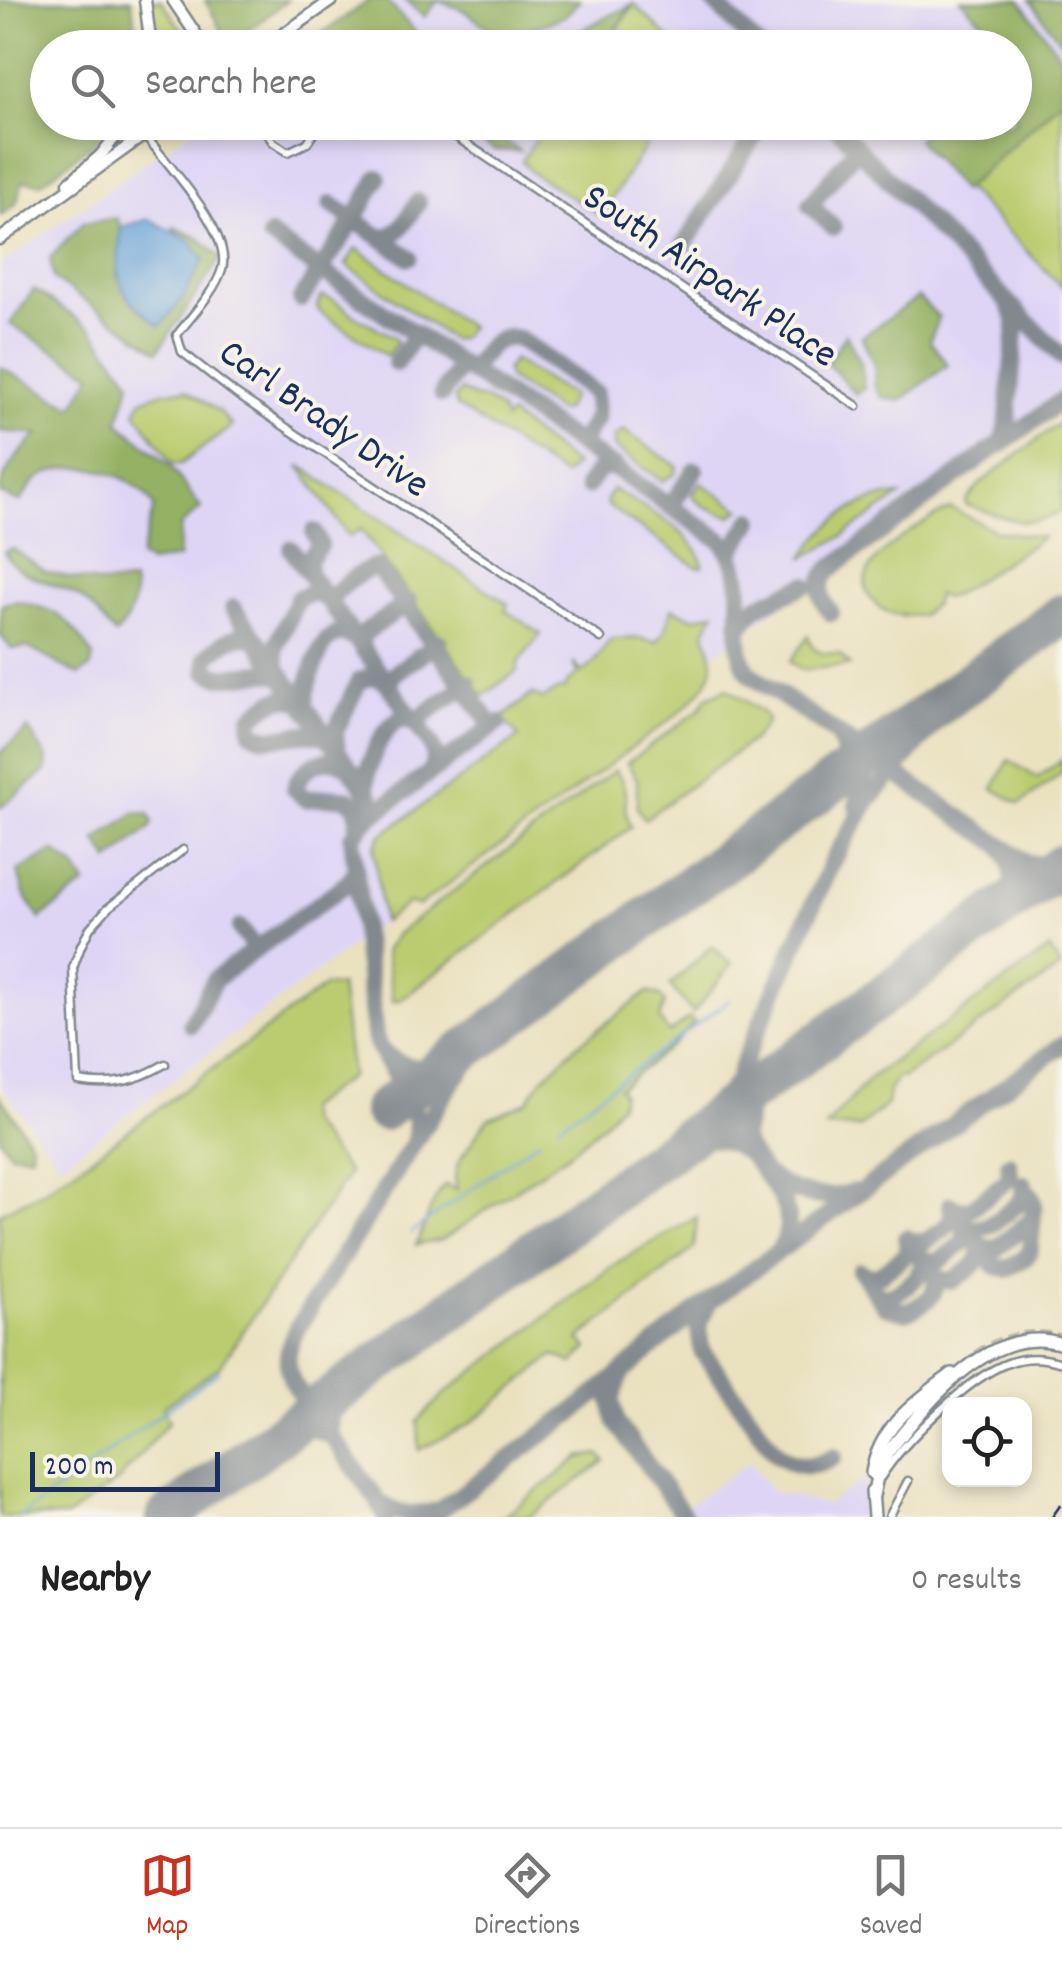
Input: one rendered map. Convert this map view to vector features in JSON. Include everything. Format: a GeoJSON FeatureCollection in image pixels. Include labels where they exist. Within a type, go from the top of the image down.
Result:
{"type":"FeatureCollection","features":[{"type":"Feature","properties":{"kind":"main road"},"geometry":{"type":"LineString","coordinates":[[145,0],[149,30]]}},
{"type":"Feature","properties":{"kind":"main road"},"geometry":{"type":"LineString","coordinates":[[172,0],[193,30]]}},
{"type":"Feature","properties":{"kind":"main road"},"geometry":{"type":"LineString","coordinates":[[290,30],[332,0]]}},
{"type":"Feature","properties":{"kind":"main road"},"geometry":{"type":"LineString","coordinates":[[24,222],[100,156],[113,140]]}},
{"type":"Feature","properties":{"kind":"main road"},"geometry":{"type":"LineString","coordinates":[[0,239],[138,140]]}},
{"type":"Feature","properties":{"kind":"main road"},"geometry":{"type":"LineString","coordinates":[[873,1496],[879,1467],[890,1450],[970,1366],[994,1349],[1026,1339],[1062,1344]]}},
{"type":"Feature","properties":{"kind":"main road"},"geometry":{"type":"LineString","coordinates":[[874,1517],[872,1467],[885,1436],[902,1414],[954,1373]]}},
{"type":"Feature","properties":{"kind":"street","name":"Carl Brady Drive"},"geometry":{"type":"LineString","coordinates":[[149,140],[219,235],[225,258],[220,274],[178,335],[182,352],[236,394],[601,638]]}},
{"type":"Feature","properties":{"kind":"street"},"geometry":{"type":"LineString","coordinates":[[272,140],[288,152],[298,150],[308,140]]}},
{"type":"Feature","properties":{"kind":"street","name":"South Airpark Place"},"geometry":{"type":"LineString","coordinates":[[461,140],[857,406]]}},
{"type":"Feature","properties":{"kind":"street"},"geometry":{"type":"LineString","coordinates":[[165,1064],[112,1085],[78,1081],[73,968],[90,928],[108,908],[182,850]]}},
{"type":"Feature","properties":{"kind":"street"},"geometry":{"type":"LineString","coordinates":[[873,1496],[881,1476],[908,1442],[990,1372],[1029,1358],[1062,1364]]}},
{"type":"Feature","properties":{"kind":"street"},"geometry":{"type":"LineString","coordinates":[[889,1517],[908,1482]]}},
{"type":"Feature","properties":{"kind":"shaded area"},"geometry":{"type":"Polygon","coordinates":[[[376,0],[1048,0],[1062,20],[1062,399],[671,687],[584,699],[383,922],[60,1165],[0,1085],[0,265],[178,140],[1032,140],[1032,30],[333,30],[376,0]]]}},
{"type":"Feature","properties":{"kind":"shaded area"},"geometry":{"type":"Polygon","coordinates":[[[749,1462],[772,1491],[827,1505],[864,1479],[867,1517],[671,1517],[749,1462]]]}},
{"type":"Feature","properties":{"kind":"green space"},"geometry":{"type":"Polygon","coordinates":[[[0,0],[131,0],[137,30],[30,30],[30,140],[96,140],[41,183],[23,181],[16,204],[0,216],[0,0]]]}},
{"type":"Feature","properties":{"kind":"green space"},"geometry":{"type":"Polygon","coordinates":[[[150,0],[161,0],[182,30],[153,30],[150,0]]]}},
{"type":"Feature","properties":{"kind":"green space"},"geometry":{"type":"Polygon","coordinates":[[[205,0],[288,0],[249,30],[221,30],[205,0]]]}},
{"type":"Feature","properties":{"kind":"green space"},"geometry":{"type":"Polygon","coordinates":[[[370,0],[386,0],[414,30],[327,30],[370,0]]]}},
{"type":"Feature","properties":{"kind":"green space"},"geometry":{"type":"Polygon","coordinates":[[[405,0],[580,0],[565,16],[531,30],[491,30],[461,9],[438,1],[424,17],[405,0]]]}},
{"type":"Feature","properties":{"kind":"green space"},"geometry":{"type":"Polygon","coordinates":[[[961,0],[1020,0],[1062,58],[1062,99],[1032,127],[1032,30],[990,30],[961,0]]]}},
{"type":"Feature","properties":{"kind":"green space"},"geometry":{"type":"Polygon","coordinates":[[[1030,0],[1062,0],[1062,44],[1030,0]]]}},
{"type":"Feature","properties":{"kind":"green space"},"geometry":{"type":"Polygon","coordinates":[[[634,4],[661,30],[618,30],[634,4]]]}},
{"type":"Feature","properties":{"kind":"green space"},"geometry":{"type":"Polygon","coordinates":[[[631,5],[614,30],[581,30],[631,5]]]}},
{"type":"Feature","properties":{"kind":"green space"},"geometry":{"type":"Polygon","coordinates":[[[1062,99],[1062,287],[965,188],[1017,140],[1032,140],[1032,127],[1062,99]]]}},
{"type":"Feature","properties":{"kind":"green space"},"geometry":{"type":"Polygon","coordinates":[[[479,140],[504,140],[520,151],[495,150],[479,140]]]}},
{"type":"Feature","properties":{"kind":"green space"},"geometry":{"type":"Polygon","coordinates":[[[535,140],[649,140],[601,216],[531,172],[522,161],[535,140]]]}},
{"type":"Feature","properties":{"kind":"green space"},"geometry":{"type":"Polygon","coordinates":[[[918,140],[1017,140],[962,191],[918,140]]]}},
{"type":"Feature","properties":{"kind":"green space"},"geometry":{"type":"Polygon","coordinates":[[[117,218],[121,227],[117,277],[189,240],[175,232],[174,227],[199,238],[221,258],[158,351],[54,279],[50,258],[83,223],[117,218]]]}},
{"type":"Feature","properties":{"kind":"green space"},"geometry":{"type":"Polygon","coordinates":[[[356,248],[469,327],[461,338],[452,340],[346,265],[356,248]]]}},
{"type":"Feature","properties":{"kind":"green space"},"geometry":{"type":"Polygon","coordinates":[[[34,289],[92,329],[131,382],[118,422],[169,464],[201,508],[181,525],[178,558],[150,563],[140,557],[154,507],[145,494],[116,475],[99,470],[64,469],[34,482],[20,502],[0,494],[8,469],[39,434],[0,431],[0,367],[73,407],[92,374],[10,324],[34,289]]]}},
{"type":"Feature","properties":{"kind":"green space"},"geometry":{"type":"Polygon","coordinates":[[[322,296],[394,338],[397,342],[387,356],[321,313],[317,307],[322,296]]]}},
{"type":"Feature","properties":{"kind":"green space"},"geometry":{"type":"Polygon","coordinates":[[[918,297],[939,317],[930,341],[948,365],[900,401],[881,397],[874,384],[875,368],[862,337],[918,297]]]}},
{"type":"Feature","properties":{"kind":"green space"},"geometry":{"type":"Polygon","coordinates":[[[846,334],[861,364],[864,388],[856,394],[827,363],[846,334]]]}},
{"type":"Feature","properties":{"kind":"green space"},"geometry":{"type":"Polygon","coordinates":[[[513,360],[572,396],[565,410],[558,411],[509,379],[506,371],[513,360]]]}},
{"type":"Feature","properties":{"kind":"green space"},"geometry":{"type":"Polygon","coordinates":[[[186,390],[220,412],[232,426],[181,464],[173,464],[136,412],[141,400],[166,391],[186,390]]]}},
{"type":"Feature","properties":{"kind":"green space"},"geometry":{"type":"Polygon","coordinates":[[[461,390],[485,399],[501,410],[505,420],[510,415],[575,465],[564,476],[457,406],[455,398],[461,390]]]}},
{"type":"Feature","properties":{"kind":"green space"},"geometry":{"type":"Polygon","coordinates":[[[1062,421],[1062,510],[1026,522],[966,505],[981,483],[1062,421]]]}},
{"type":"Feature","properties":{"kind":"green space"},"geometry":{"type":"Polygon","coordinates":[[[623,430],[677,466],[675,474],[662,481],[614,447],[614,437],[623,430]]]}},
{"type":"Feature","properties":{"kind":"green space"},"geometry":{"type":"Polygon","coordinates":[[[299,465],[508,604],[505,610],[541,634],[518,663],[517,671],[483,696],[361,529],[349,537],[299,465]]]}},
{"type":"Feature","properties":{"kind":"green space"},"geometry":{"type":"Polygon","coordinates":[[[701,483],[741,509],[731,516],[700,503],[692,495],[701,483]]]}},
{"type":"Feature","properties":{"kind":"green space"},"geometry":{"type":"Polygon","coordinates":[[[613,489],[679,531],[690,541],[703,566],[697,567],[607,505],[613,489]]]}},
{"type":"Feature","properties":{"kind":"green space"},"geometry":{"type":"Polygon","coordinates":[[[886,496],[900,496],[843,536],[803,558],[838,518],[886,496]]]}},
{"type":"Feature","properties":{"kind":"green space"},"geometry":{"type":"Polygon","coordinates":[[[951,508],[996,531],[1043,537],[956,594],[944,598],[937,594],[935,603],[921,616],[882,609],[865,586],[868,572],[891,546],[951,508]]]}},
{"type":"Feature","properties":{"kind":"green space"},"geometry":{"type":"Polygon","coordinates":[[[13,549],[46,572],[101,584],[133,582],[133,604],[124,624],[115,635],[81,598],[19,569],[4,552],[13,549]]]}},
{"type":"Feature","properties":{"kind":"green space"},"geometry":{"type":"Polygon","coordinates":[[[16,601],[53,612],[70,625],[93,656],[91,667],[79,675],[27,647],[12,649],[0,635],[1,605],[16,601]]]}},
{"type":"Feature","properties":{"kind":"green space"},"geometry":{"type":"Polygon","coordinates":[[[672,608],[694,618],[715,612],[705,631],[713,659],[712,671],[693,699],[419,906],[408,903],[383,922],[374,848],[381,835],[519,737],[502,718],[532,694],[543,699],[565,689],[578,674],[573,663],[582,672],[611,639],[656,642],[672,608]]]}},
{"type":"Feature","properties":{"kind":"green space"},"geometry":{"type":"Polygon","coordinates":[[[808,636],[813,648],[839,654],[850,665],[803,670],[790,662],[808,636]]]}},
{"type":"Feature","properties":{"kind":"green space"},"geometry":{"type":"Polygon","coordinates":[[[727,688],[765,714],[767,722],[753,740],[645,819],[637,808],[637,779],[627,763],[699,710],[706,698],[727,688]]]}},
{"type":"Feature","properties":{"kind":"green space"},"geometry":{"type":"Polygon","coordinates":[[[28,729],[47,758],[46,771],[0,808],[0,753],[28,729]]]}},
{"type":"Feature","properties":{"kind":"green space"},"geometry":{"type":"Polygon","coordinates":[[[1009,760],[1037,778],[1062,760],[1062,773],[1020,804],[993,789],[1009,760]]]}},
{"type":"Feature","properties":{"kind":"green space"},"geometry":{"type":"Polygon","coordinates":[[[615,770],[623,784],[631,827],[400,1000],[393,1001],[385,950],[398,933],[615,770]]]}},
{"type":"Feature","properties":{"kind":"green space"},"geometry":{"type":"Polygon","coordinates":[[[136,812],[149,814],[151,827],[110,861],[96,840],[136,812]]]}},
{"type":"Feature","properties":{"kind":"green space"},"geometry":{"type":"Polygon","coordinates":[[[54,851],[74,866],[86,884],[40,919],[24,894],[18,871],[54,851]]]}},
{"type":"Feature","properties":{"kind":"green space"},"geometry":{"type":"Polygon","coordinates":[[[712,946],[732,964],[693,1013],[670,985],[712,946]]]}},
{"type":"Feature","properties":{"kind":"green space"},"geometry":{"type":"Polygon","coordinates":[[[1049,949],[1061,967],[904,1077],[897,1078],[887,1104],[859,1128],[826,1127],[870,1078],[1049,949]]]}},
{"type":"Feature","properties":{"kind":"green space"},"geometry":{"type":"Polygon","coordinates":[[[325,986],[340,986],[351,1076],[306,1109],[308,1122],[349,1173],[220,1366],[163,1407],[169,1421],[119,1480],[67,1517],[0,1517],[0,1213],[42,1192],[84,1163],[325,986]]]}},
{"type":"Feature","properties":{"kind":"green space"},"geometry":{"type":"Polygon","coordinates":[[[648,992],[660,996],[665,1003],[659,1019],[669,1033],[689,1018],[694,1022],[675,1043],[619,1088],[623,1094],[620,1104],[603,1124],[568,1154],[442,1240],[416,1245],[440,1191],[445,1185],[457,1190],[458,1163],[487,1119],[527,1102],[541,1080],[576,1046],[648,992]]]}},
{"type":"Feature","properties":{"kind":"green space"},"geometry":{"type":"Polygon","coordinates":[[[0,1096],[32,1144],[31,1155],[10,1153],[0,1138],[0,1096]]]}},
{"type":"Feature","properties":{"kind":"green space"},"geometry":{"type":"Polygon","coordinates":[[[697,1217],[694,1248],[579,1339],[588,1348],[573,1363],[554,1355],[470,1424],[419,1450],[418,1421],[444,1394],[618,1262],[697,1217]]]}},
{"type":"Feature","properties":{"kind":"green space"},"geometry":{"type":"Polygon","coordinates":[[[599,1454],[605,1461],[529,1517],[503,1517],[580,1457],[599,1454]]]}},
{"type":"Feature","properties":{"kind":"water"},"geometry":{"type":"Polygon","coordinates":[[[149,219],[189,240],[204,259],[181,302],[160,326],[133,303],[119,274],[121,227],[149,219]]]}},
{"type":"Feature","properties":{"kind":"waterway"},"geometry":{"type":"LineString","coordinates":[[559,1125],[730,1000]]}},
{"type":"Feature","properties":{"kind":"waterway"},"geometry":{"type":"LineString","coordinates":[[411,1233],[539,1140]]}},
{"type":"Feature","properties":{"kind":"waterway"},"geometry":{"type":"LineString","coordinates":[[20,1517],[219,1371]]}},
{"type":"Feature","properties":{"kind":"taxiway"},"geometry":{"type":"LineString","coordinates":[[712,0],[741,30]]}},
{"type":"Feature","properties":{"kind":"taxiway"},"geometry":{"type":"LineString","coordinates":[[682,248],[751,140]]}},
{"type":"Feature","properties":{"kind":"taxiway"},"geometry":{"type":"LineString","coordinates":[[831,613],[821,592],[829,570],[1001,443],[1007,427],[1016,322],[1009,303],[850,140]]}},
{"type":"Feature","properties":{"kind":"taxiway"},"geometry":{"type":"LineString","coordinates":[[833,227],[810,205],[857,148]]}},
{"type":"Feature","properties":{"kind":"taxiway"},"geometry":{"type":"LineString","coordinates":[[301,299],[378,178]]}},
{"type":"Feature","properties":{"kind":"taxiway"},"geometry":{"type":"LineString","coordinates":[[380,237],[398,230],[418,202]]}},
{"type":"Feature","properties":{"kind":"taxiway"},"geometry":{"type":"LineString","coordinates":[[331,204],[409,257]]}},
{"type":"Feature","properties":{"kind":"taxiway"},"geometry":{"type":"LineString","coordinates":[[270,236],[722,541],[738,577],[740,645],[751,675],[1062,887]]}},
{"type":"Feature","properties":{"kind":"taxiway"},"geometry":{"type":"LineString","coordinates":[[1013,307],[1062,357]]}},
{"type":"Feature","properties":{"kind":"taxiway"},"geometry":{"type":"LineString","coordinates":[[396,363],[416,334]]}},
{"type":"Feature","properties":{"kind":"taxiway"},"geometry":{"type":"LineString","coordinates":[[471,371],[496,341],[519,339],[595,393],[596,418],[580,444]]}},
{"type":"Feature","properties":{"kind":"taxiway"},"geometry":{"type":"LineString","coordinates":[[442,394],[461,364]]}},
{"type":"Feature","properties":{"kind":"taxiway"},"geometry":{"type":"LineString","coordinates":[[1002,444],[1062,400]]}},
{"type":"Feature","properties":{"kind":"taxiway"},"geometry":{"type":"LineString","coordinates":[[587,486],[599,469],[615,467]]}},
{"type":"Feature","properties":{"kind":"taxiway"},"geometry":{"type":"LineString","coordinates":[[671,505],[695,470]]}},
{"type":"Feature","properties":{"kind":"taxiway"},"geometry":{"type":"LineString","coordinates":[[734,548],[752,520]]}},
{"type":"Feature","properties":{"kind":"taxiway"},"geometry":{"type":"LineString","coordinates":[[308,572],[308,560],[320,545],[314,532]]}},
{"type":"Feature","properties":{"kind":"taxiway"},"geometry":{"type":"LineString","coordinates":[[291,549],[431,744],[435,755],[431,772]]}},
{"type":"Feature","properties":{"kind":"taxiway"},"geometry":{"type":"LineString","coordinates":[[333,609],[331,599],[340,589],[377,567],[486,717],[486,732]]}},
{"type":"Feature","properties":{"kind":"taxiway"},"geometry":{"type":"LineString","coordinates":[[740,627],[756,607],[805,585]]}},
{"type":"Feature","properties":{"kind":"taxiway"},"geometry":{"type":"LineString","coordinates":[[277,667],[275,648],[298,598],[314,592],[324,598]]}},
{"type":"Feature","properties":{"kind":"taxiway"},"geometry":{"type":"LineString","coordinates":[[362,650],[361,639],[366,632],[409,602]]}},
{"type":"Feature","properties":{"kind":"taxiway"},"geometry":{"type":"LineString","coordinates":[[233,608],[371,797],[373,806],[368,818]]}},
{"type":"Feature","properties":{"kind":"taxiway"},"geometry":{"type":"LineString","coordinates":[[781,1247],[788,1219],[784,1206],[752,1157],[738,1126],[736,1097],[741,1068],[831,864],[868,801],[937,721],[1052,622]]}},
{"type":"Feature","properties":{"kind":"taxiway"},"geometry":{"type":"LineString","coordinates":[[306,708],[312,671],[325,643],[339,634],[354,638]]}},
{"type":"Feature","properties":{"kind":"taxiway"},"geometry":{"type":"LineString","coordinates":[[258,641],[244,636],[224,643],[207,657],[207,671],[225,676],[265,673],[284,677]]}},
{"type":"Feature","properties":{"kind":"taxiway"},"geometry":{"type":"LineString","coordinates":[[391,690],[395,673],[439,642]]}},
{"type":"Feature","properties":{"kind":"taxiway"},"geometry":{"type":"LineString","coordinates":[[337,750],[335,732],[359,681],[374,676],[385,681]]}},
{"type":"Feature","properties":{"kind":"taxiway"},"geometry":{"type":"LineString","coordinates":[[421,731],[425,714],[469,683]]}},
{"type":"Feature","properties":{"kind":"taxiway"},"geometry":{"type":"LineString","coordinates":[[303,703],[288,698],[269,704],[251,719],[252,732],[270,737],[309,734],[328,738]]}},
{"type":"Feature","properties":{"kind":"taxiway"},"geometry":{"type":"LineString","coordinates":[[367,791],[371,761],[381,739],[402,718],[416,723]]}},
{"type":"Feature","properties":{"kind":"taxiway"},"geometry":{"type":"LineString","coordinates":[[415,1139],[414,1111],[375,1036],[352,837],[368,818],[498,723]]}},
{"type":"Feature","properties":{"kind":"taxiway"},"geometry":{"type":"LineString","coordinates":[[832,783],[844,762],[839,738]]}},
{"type":"Feature","properties":{"kind":"taxiway"},"geometry":{"type":"LineString","coordinates":[[853,746],[869,749],[886,744]]}},
{"type":"Feature","properties":{"kind":"taxiway"},"geometry":{"type":"LineString","coordinates":[[857,750],[866,775],[857,805]]}},
{"type":"Feature","properties":{"kind":"taxiway"},"geometry":{"type":"LineString","coordinates":[[348,766],[332,760],[316,764],[302,774],[295,789],[305,799],[334,797],[350,801],[358,815],[357,827]]}},
{"type":"Feature","properties":{"kind":"taxiway"},"geometry":{"type":"LineString","coordinates":[[997,912],[1012,880],[1011,864],[1002,847]]}},
{"type":"Feature","properties":{"kind":"taxiway"},"geometry":{"type":"LineString","coordinates":[[1030,863],[1048,866],[1062,862]]}},
{"type":"Feature","properties":{"kind":"taxiway"},"geometry":{"type":"LineString","coordinates":[[191,1024],[215,979],[346,884],[354,874]]}},
{"type":"Feature","properties":{"kind":"taxiway"},"geometry":{"type":"LineString","coordinates":[[1020,895],[1043,886],[1062,888]]}},
{"type":"Feature","properties":{"kind":"taxiway"},"geometry":{"type":"LineString","coordinates":[[240,928],[256,950]]}},
{"type":"Feature","properties":{"kind":"taxiway"},"geometry":{"type":"LineString","coordinates":[[386,1517],[293,1383],[288,1368],[289,1348],[298,1327],[451,1084],[503,1023]]}},
{"type":"Feature","properties":{"kind":"taxiway"},"geometry":{"type":"LineString","coordinates":[[430,1517],[575,1411],[695,1312],[1062,1045]]}},
{"type":"Feature","properties":{"kind":"taxiway"},"geometry":{"type":"LineString","coordinates":[[384,1053],[417,1067],[452,1060]]}},
{"type":"Feature","properties":{"kind":"taxiway"},"geometry":{"type":"LineString","coordinates":[[744,1132],[750,1103],[773,1075]]}},
{"type":"Feature","properties":{"kind":"taxiway"},"geometry":{"type":"LineString","coordinates":[[714,1119],[732,1087]]}},
{"type":"Feature","properties":{"kind":"taxiway"},"geometry":{"type":"LineString","coordinates":[[676,1146],[714,1139],[732,1143],[749,1154]]}},
{"type":"Feature","properties":{"kind":"taxiway"},"geometry":{"type":"LineString","coordinates":[[907,1240],[923,1243],[939,1233],[951,1220],[952,1208],[969,1210],[1010,1178],[1009,1164]]}},
{"type":"Feature","properties":{"kind":"taxiway"},"geometry":{"type":"LineString","coordinates":[[770,1177],[810,1195],[854,1192]]}},
{"type":"Feature","properties":{"kind":"taxiway"},"geometry":{"type":"LineString","coordinates":[[906,1238],[923,1260],[937,1263],[964,1242],[965,1226],[988,1226],[1022,1200],[1024,1184]]}},
{"type":"Feature","properties":{"kind":"taxiway"},"geometry":{"type":"LineString","coordinates":[[950,1205],[995,1266],[1007,1269],[1030,1250],[1034,1205],[1030,1194]]}},
{"type":"Feature","properties":{"kind":"taxiway"},"geometry":{"type":"LineString","coordinates":[[923,1260],[937,1279],[952,1281],[976,1263],[980,1246],[995,1250],[1033,1219]]}},
{"type":"Feature","properties":{"kind":"taxiway"},"geometry":{"type":"LineString","coordinates":[[860,1271],[869,1277],[881,1274],[907,1254],[908,1240]]}},
{"type":"Feature","properties":{"kind":"taxiway"},"geometry":{"type":"LineString","coordinates":[[876,1294],[892,1296],[908,1285],[920,1271],[922,1259]]}},
{"type":"Feature","properties":{"kind":"taxiway"},"geometry":{"type":"LineString","coordinates":[[863,1275],[885,1306],[906,1312],[932,1294],[935,1277]]}},
{"type":"Feature","properties":{"kind":"taxiway"},"geometry":{"type":"LineString","coordinates":[[708,1304],[698,1325],[702,1351],[775,1452],[803,1465],[834,1457]]}},
{"type":"Feature","properties":{"kind":"taxiway"},"geometry":{"type":"LineString","coordinates":[[620,1376],[611,1400],[616,1422],[685,1517]]}},
{"type":"Feature","properties":{"kind":"taxiway"},"geometry":{"type":"LineString","coordinates":[[331,1434],[330,1410],[344,1388]]}},
{"type":"Feature","properties":{"kind":"taxiway"},"geometry":{"type":"LineString","coordinates":[[284,1432],[310,1427],[329,1435]]}},
{"type":"Feature","properties":{"kind":"taxiway"},"geometry":{"type":"LineString","coordinates":[[381,1503],[409,1514],[439,1510]]}},
{"type":"Feature","properties":{"kind":"runway"},"geometry":{"type":"LineString","coordinates":[[383,1110],[1062,615]]}},
{"type":"Feature","properties":{"kind":"runway"},"geometry":{"type":"LineString","coordinates":[[167,1517],[1062,865]]}},
{"type":"Feature","properties":{"kind":"tunnel"},"geometry":{"type":"LineString","coordinates":[[977,1355],[1018,1337],[1062,1339]]}},
{"type":"Feature","properties":{"kind":"railway"},"geometry":{"type":"LineString","coordinates":[[1052,1517],[1062,1503]]}}]}
